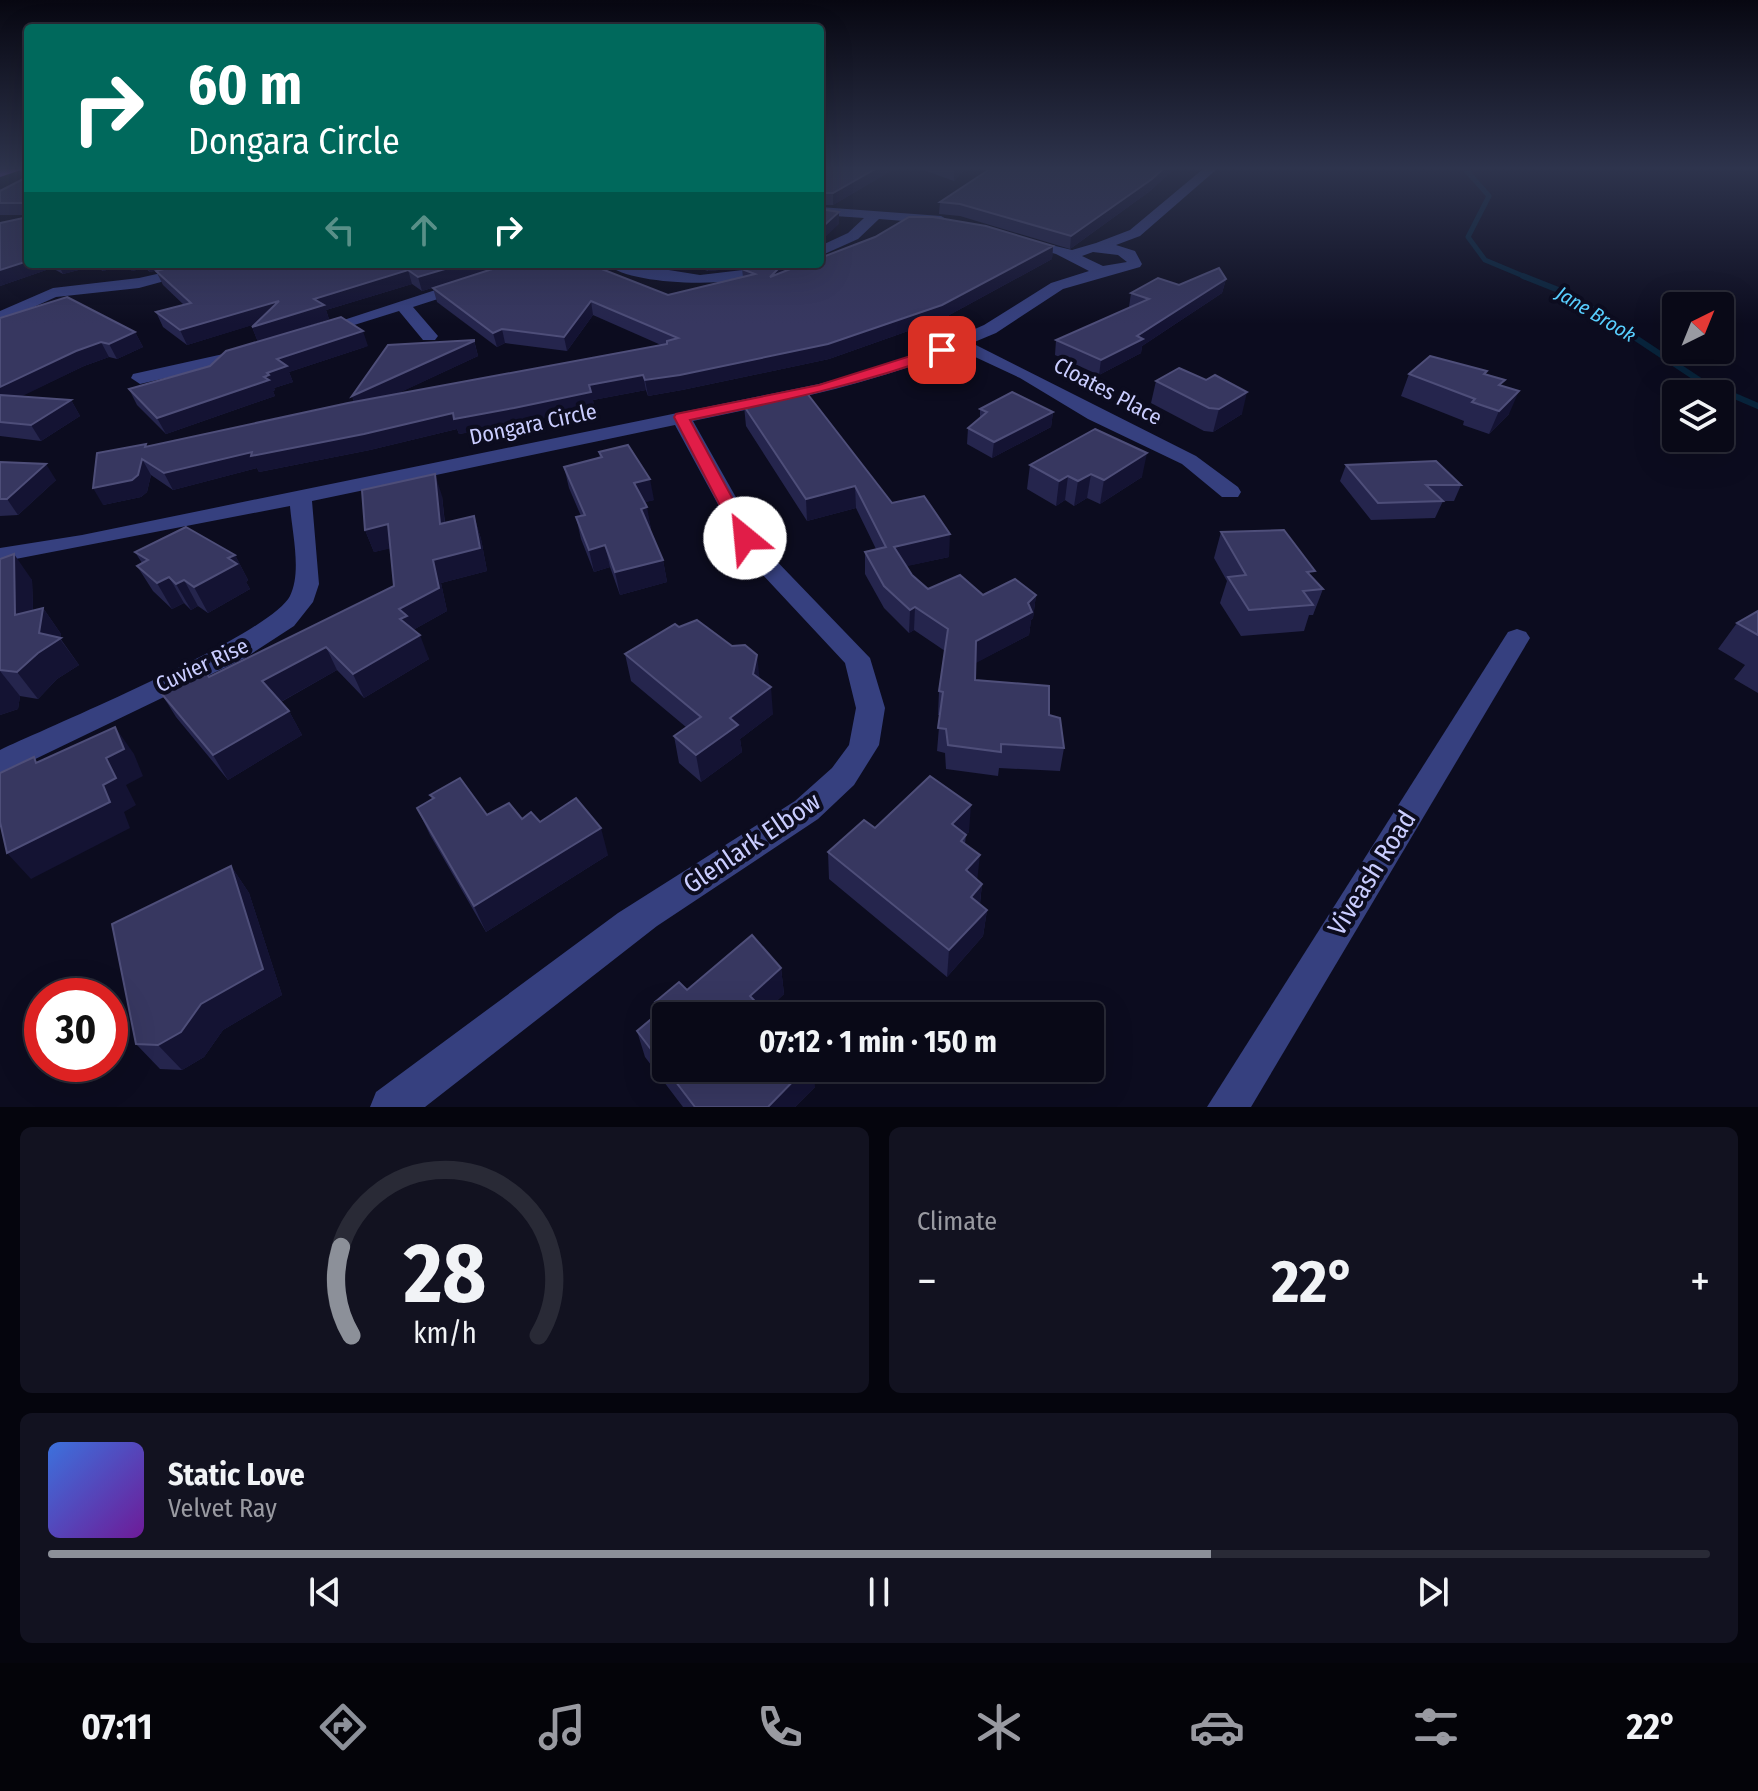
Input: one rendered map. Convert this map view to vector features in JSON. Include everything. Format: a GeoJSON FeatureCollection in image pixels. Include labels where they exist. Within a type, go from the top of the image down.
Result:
{"type":"FeatureCollection","features":[{"type":"Feature","properties":{"kind":"street"},"geometry":{"type":"LineString","coordinates":[[824,250],[853,236],[870,221]]}},
{"type":"Feature","properties":{"kind":"street"},"geometry":{"type":"LineString","coordinates":[[935,221],[959,223]]}},
{"type":"Feature","properties":{"kind":"street"},"geometry":{"type":"LineString","coordinates":[[1074,259],[1093,248],[1135,233],[1150,221]]}},
{"type":"Feature","properties":{"kind":"street"},"geometry":{"type":"LineString","coordinates":[[1108,270],[1091,268],[1016,238],[1126,253],[1135,233]]}},
{"type":"Feature","properties":{"kind":"street","name":"Dongara Circle"},"geometry":{"type":"LineString","coordinates":[[0,555],[82,542],[832,386],[887,371],[990,329],[1057,286],[1135,264],[1135,259],[1126,253]]}},
{"type":"Feature","properties":{"kind":"street","name":"Dongara Circle"},"geometry":{"type":"LineString","coordinates":[[1057,286],[1074,259]]}},
{"type":"Feature","properties":{"kind":"street"},"geometry":{"type":"LineString","coordinates":[[0,317],[38,298],[68,289],[139,283],[203,268]]}},
{"type":"Feature","properties":{"kind":"street"},"geometry":{"type":"LineString","coordinates":[[632,268],[697,282],[771,268]]}},
{"type":"Feature","properties":{"kind":"street"},"geometry":{"type":"LineString","coordinates":[[307,335],[483,280]]}},
{"type":"Feature","properties":{"kind":"street"},"geometry":{"type":"LineString","coordinates":[[402,304],[429,336]]}},
{"type":"Feature","properties":{"kind":"street","name":"Cloates Place"},"geometry":{"type":"LineString","coordinates":[[958,343],[1026,374],[1095,415],[1189,460],[1230,492]]}},
{"type":"Feature","properties":{"kind":"street"},"geometry":{"type":"LineString","coordinates":[[140,378],[258,350]]}},
{"type":"Feature","properties":{"kind":"street","name":"Glenlark Elbow"},"geometry":{"type":"LineString","coordinates":[[391,1107],[587,956],[699,877],[816,803],[842,780],[860,754],[870,727],[867,678],[856,658],[755,553],[681,417]]}},
{"type":"Feature","properties":{"kind":"street","name":"Cuvier Rise"},"geometry":{"type":"LineString","coordinates":[[0,764],[235,651],[285,620],[300,602],[307,584],[301,497]]}},
{"type":"Feature","properties":{"kind":"street","name":"Viveash Road"},"geometry":{"type":"LineString","coordinates":[[1228,1107],[1517,638]]}},
{"type":"Feature","properties":{"kind":"building"},"geometry":{"type":"Polygon","coordinates":[[[24,221],[24,262],[0,270],[0,223],[24,221]]]}},
{"type":"Feature","properties":{"kind":"building"},"geometry":{"type":"Polygon","coordinates":[[[903,221],[955,221],[986,226],[1053,246],[942,305],[828,344],[680,375],[645,380],[643,375],[589,385],[591,392],[514,408],[454,419],[453,413],[251,456],[252,452],[164,473],[142,459],[138,475],[132,480],[93,488],[97,453],[146,444],[145,447],[348,403],[667,344],[667,341],[678,338],[591,301],[564,337],[502,329],[493,333],[433,288],[496,268],[599,268],[668,295],[755,274],[742,269],[747,268],[779,268],[770,277],[793,268],[824,268],[824,256],[875,237],[903,221]]]}},
{"type":"Feature","properties":{"kind":"building"},"geometry":{"type":"Polygon","coordinates":[[[1018,221],[1093,221],[1071,236],[1018,221]]]}},
{"type":"Feature","properties":{"kind":"building"},"geometry":{"type":"Polygon","coordinates":[[[168,268],[448,268],[418,277],[408,270],[314,299],[324,305],[252,327],[279,301],[180,330],[156,312],[191,303],[156,271],[168,268]]]}},
{"type":"Feature","properties":{"kind":"building"},"geometry":{"type":"Polygon","coordinates":[[[1219,268],[1226,279],[1137,336],[1143,339],[1101,360],[1056,340],[1149,299],[1131,293],[1158,278],[1179,285],[1219,268]]]}},
{"type":"Feature","properties":{"kind":"building"},"geometry":{"type":"Polygon","coordinates":[[[67,297],[135,332],[109,344],[101,342],[76,351],[0,387],[0,318],[67,297]]]}},
{"type":"Feature","properties":{"kind":"building"},"geometry":{"type":"Polygon","coordinates":[[[341,317],[363,331],[277,359],[287,366],[267,373],[269,375],[264,377],[269,380],[157,418],[129,389],[210,366],[226,351],[341,317]]]}},
{"type":"Feature","properties":{"kind":"building"},"geometry":{"type":"Polygon","coordinates":[[[474,341],[352,396],[388,345],[474,341]]]}},
{"type":"Feature","properties":{"kind":"building"},"geometry":{"type":"Polygon","coordinates":[[[1430,356],[1487,371],[1484,374],[1505,380],[1499,385],[1519,391],[1499,411],[1409,374],[1430,356]]]}},
{"type":"Feature","properties":{"kind":"building"},"geometry":{"type":"Polygon","coordinates":[[[1179,368],[1206,380],[1215,375],[1247,392],[1219,409],[1209,408],[1156,381],[1179,368]]]}},
{"type":"Feature","properties":{"kind":"building"},"geometry":{"type":"Polygon","coordinates":[[[806,392],[892,503],[924,496],[950,534],[894,547],[912,575],[928,589],[960,575],[983,595],[1015,579],[1036,595],[1028,603],[1032,612],[976,641],[975,680],[1049,686],[1049,715],[1060,718],[1064,748],[1001,744],[1001,752],[948,745],[946,729],[938,728],[943,692],[939,691],[948,629],[915,607],[910,610],[884,586],[865,552],[886,547],[855,486],[806,499],[744,406],[806,392]]]}},
{"type":"Feature","properties":{"kind":"building"},"geometry":{"type":"Polygon","coordinates":[[[1012,392],[1053,412],[994,442],[968,428],[987,412],[980,409],[1012,392]]]}},
{"type":"Feature","properties":{"kind":"building"},"geometry":{"type":"Polygon","coordinates":[[[0,395],[71,400],[31,425],[0,422],[0,395]]]}},
{"type":"Feature","properties":{"kind":"building"},"geometry":{"type":"Polygon","coordinates":[[[1095,429],[1147,453],[1104,480],[1091,474],[1078,481],[1068,476],[1059,481],[1030,465],[1095,429]]]}},
{"type":"Feature","properties":{"kind":"building"},"geometry":{"type":"Polygon","coordinates":[[[628,445],[650,479],[634,483],[647,507],[641,509],[663,560],[615,572],[605,545],[589,550],[576,517],[585,515],[564,467],[602,457],[599,452],[628,445]]]}},
{"type":"Feature","properties":{"kind":"building"},"geometry":{"type":"Polygon","coordinates":[[[1436,461],[1461,485],[1426,485],[1443,501],[1378,503],[1346,465],[1436,461]]]}},
{"type":"Feature","properties":{"kind":"building"},"geometry":{"type":"Polygon","coordinates":[[[0,462],[46,464],[7,499],[0,499],[0,462]]]}},
{"type":"Feature","properties":{"kind":"building"},"geometry":{"type":"Polygon","coordinates":[[[435,474],[440,524],[474,516],[480,548],[433,560],[439,588],[399,609],[407,616],[400,619],[420,635],[353,674],[326,647],[262,681],[289,711],[213,755],[161,693],[205,671],[209,677],[394,586],[388,524],[365,530],[362,490],[435,474]]]}},
{"type":"Feature","properties":{"kind":"building"},"geometry":{"type":"Polygon","coordinates":[[[186,527],[235,555],[228,558],[237,564],[194,587],[184,580],[176,584],[169,577],[157,583],[137,566],[148,560],[135,552],[186,527]]]}},
{"type":"Feature","properties":{"kind":"building"},"geometry":{"type":"Polygon","coordinates":[[[1284,530],[1315,571],[1307,572],[1323,589],[1303,591],[1313,605],[1249,610],[1228,577],[1246,575],[1221,532],[1284,530]]]}},
{"type":"Feature","properties":{"kind":"building"},"geometry":{"type":"Polygon","coordinates":[[[14,554],[15,615],[43,608],[39,633],[61,638],[17,672],[0,670],[0,559],[14,554]]]}},
{"type":"Feature","properties":{"kind":"building"},"geometry":{"type":"Polygon","coordinates":[[[1758,611],[1758,635],[1737,623],[1758,611]]]}},
{"type":"Feature","properties":{"kind":"building"},"geometry":{"type":"Polygon","coordinates":[[[697,620],[732,646],[745,645],[757,655],[753,674],[771,687],[730,718],[738,725],[696,755],[674,736],[701,717],[625,654],[675,624],[679,627],[697,620]]]}},
{"type":"Feature","properties":{"kind":"building"},"geometry":{"type":"Polygon","coordinates":[[[115,727],[124,749],[106,758],[116,778],[103,785],[110,802],[7,853],[0,822],[0,773],[34,757],[36,763],[115,727]]]}},
{"type":"Feature","properties":{"kind":"building"},"geometry":{"type":"Polygon","coordinates":[[[930,776],[971,805],[952,824],[966,835],[961,841],[980,855],[966,870],[982,884],[971,897],[987,910],[949,950],[828,852],[864,820],[875,828],[930,776]]]}},
{"type":"Feature","properties":{"kind":"building"},"geometry":{"type":"Polygon","coordinates":[[[460,778],[487,815],[509,803],[522,819],[531,812],[540,822],[576,798],[601,828],[474,906],[417,808],[434,798],[430,795],[460,778]]]}},
{"type":"Feature","properties":{"kind":"building"},"geometry":{"type":"Polygon","coordinates":[[[231,866],[263,969],[201,1004],[181,1032],[158,1045],[136,1044],[128,1004],[128,978],[123,978],[112,924],[231,866]]]}},
{"type":"Feature","properties":{"kind":"building"},"geometry":{"type":"Polygon","coordinates":[[[752,935],[781,968],[750,996],[756,1002],[655,1002],[679,982],[687,990],[752,935]]]}},
{"type":"Feature","properties":{"kind":"building"},"geometry":{"type":"Polygon","coordinates":[[[652,1018],[652,1051],[637,1031],[652,1018]]]}},
{"type":"Feature","properties":{"kind":"building"},"geometry":{"type":"Polygon","coordinates":[[[676,1082],[792,1082],[768,1107],[695,1107],[676,1082]]]}},
{"type":"Feature","properties":{"kind":"waterway","name":"Jane Brook"},"geometry":{"type":"LineString","coordinates":[[1476,221],[1468,237],[1485,260],[1527,278]]}},
{"type":"Feature","properties":{"kind":"waterway","name":"Jane Brook"},"geometry":{"type":"LineString","coordinates":[[1523,276],[1527,278]]}},
{"type":"Feature","properties":{"kind":"waterway","name":"Jane Brook"},"geometry":{"type":"LineString","coordinates":[[1527,278],[1571,295],[1702,382],[1758,406]]}},
{"type":"Feature","properties":{"kind":"route"},"geometry":{"type":"LineString","coordinates":[[745,538],[681,417],[821,389],[887,371],[942,350]]}}]}
